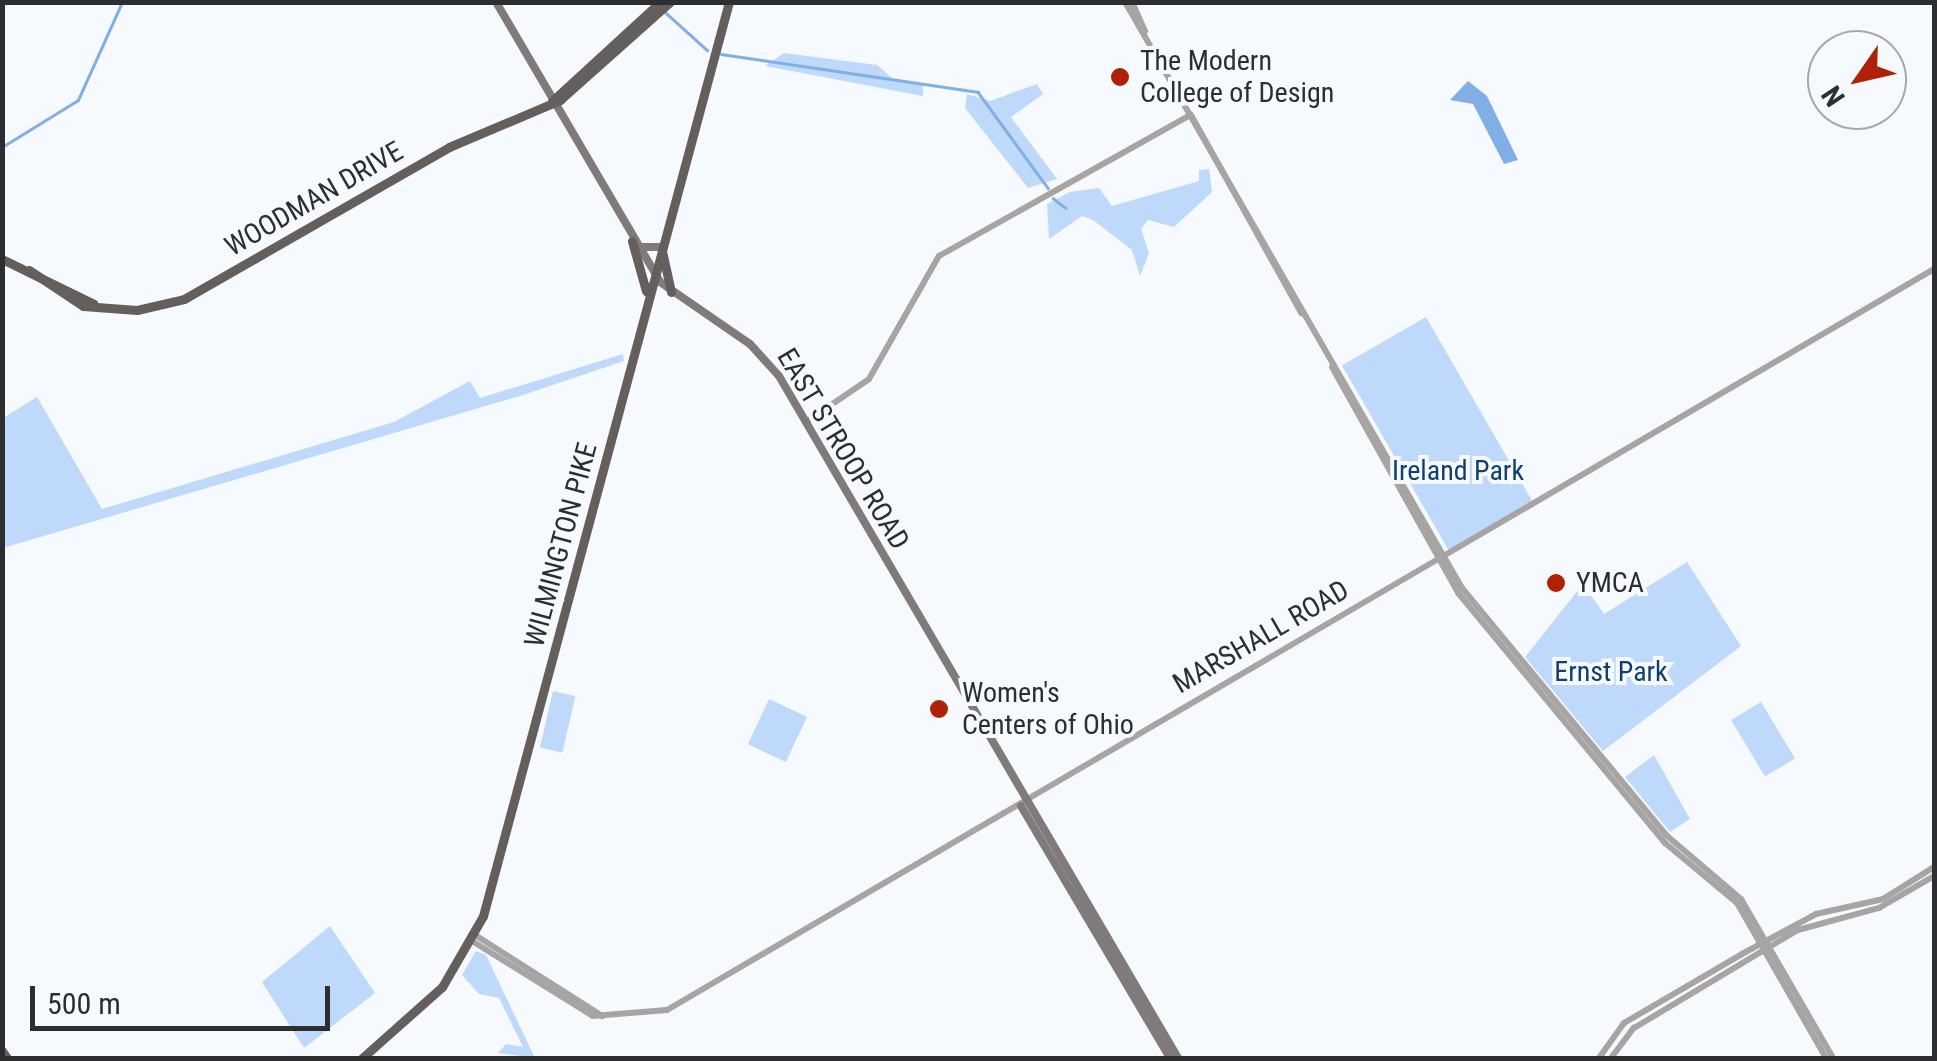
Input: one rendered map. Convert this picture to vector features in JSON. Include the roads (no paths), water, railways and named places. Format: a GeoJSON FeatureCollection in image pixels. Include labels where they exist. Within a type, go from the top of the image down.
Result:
{"type":"FeatureCollection","features":[{"type":"Feature","properties":{"kind":"main road","name":"EAST STROOP ROAD"},"geometry":{"type":"LineString","coordinates":[[496,2],[654,273],[671,292],[762,355],[806,422],[1020,802],[1170,1058]]}},
{"type":"Feature","properties":{"kind":"main road","name":"WILMINGTON PIKE"},"geometry":{"type":"LineString","coordinates":[[362,1058],[433,997],[473,938],[729,2]]}},
{"type":"Feature","properties":{"kind":"main road","name":"WOODMAN DRIVE"},"geometry":{"type":"LineString","coordinates":[[2,258],[29,270],[71,301],[137,310],[184,299],[449,147],[552,100],[661,6]]}},
{"type":"Feature","properties":{"kind":"main road"},"geometry":{"type":"LineString","coordinates":[[635,244],[661,246],[671,292],[646,304],[635,244]]}},
{"type":"Feature","properties":{"kind":"main road","name":"EAST STROOP ROAD"},"geometry":{"type":"LineString","coordinates":[[1020,802],[1178,1058]]}},
{"type":"Feature","properties":{"kind":"main road"},"geometry":{"type":"LineString","coordinates":[[2,1050],[7,1058]]}},
{"type":"Feature","properties":{"kind":"street"},"geometry":{"type":"LineString","coordinates":[[1128,2],[1440,558],[1541,689],[1666,835],[1733,888],[1829,1058]]}},
{"type":"Feature","properties":{"kind":"street"},"geometry":{"type":"LineString","coordinates":[[806,422],[868,379],[938,256],[1190,114]]}},
{"type":"Feature","properties":{"kind":"street","name":"MARSHALL ROAD"},"geometry":{"type":"LineString","coordinates":[[473,938],[602,1016],[638,1019],[683,1002],[1934,270]]}},
{"type":"Feature","properties":{"kind":"street"},"geometry":{"type":"LineString","coordinates":[[1332,366],[1435,542],[1440,558]]}},
{"type":"Feature","properties":{"kind":"street"},"geometry":{"type":"LineString","coordinates":[[1435,542],[1456,550]]}},
{"type":"Feature","properties":{"kind":"street"},"geometry":{"type":"LineString","coordinates":[[1611,1058],[1634,1028],[1816,914],[1884,900],[1934,867]]}},
{"type":"Feature","properties":{"kind":"street"},"geometry":{"type":"LineString","coordinates":[[1599,1058],[1632,1018],[1817,921],[1879,908],[1934,876]]}},
{"type":"Feature","properties":{"kind":"water"},"geometry":{"type":"Polygon","coordinates":[[[1468,81],[1487,96],[1518,160],[1504,164],[1473,104],[1450,100],[1468,81]]]}},
{"type":"Feature","properties":{"kind":"waterway"},"geometry":{"type":"LineString","coordinates":[[2,147],[78,100],[122,2]]}},
{"type":"Feature","properties":{"kind":"waterway"},"geometry":{"type":"LineString","coordinates":[[665,12],[707,50]]}},
{"type":"Feature","properties":{"kind":"waterway"},"geometry":{"type":"LineString","coordinates":[[721,54],[978,92],[1048,188]]}},
{"type":"Feature","properties":{"kind":"waterway"},"geometry":{"type":"LineString","coordinates":[[1053,198],[1066,208]]}},
{"type":"Feature","properties":{"kind":"place","name":"The Modern College of Design"},"geometry":{"type":"Point","coordinates":[1120,77]}},
{"type":"Feature","properties":{"kind":"place","name":"YMCA"},"geometry":{"type":"Point","coordinates":[1556,583]}},
{"type":"Feature","properties":{"kind":"place","name":"Women's Centers of Ohio"},"geometry":{"type":"Point","coordinates":[939,709]}},
{"type":"Feature","properties":{"kind":"park label","name":"Ireland Park"},"geometry":{"type":"Point","coordinates":[1458,471]}},
{"type":"Feature","properties":{"kind":"park label","name":"Ernst Park"},"geometry":{"type":"Point","coordinates":[1611,672]}}]}
